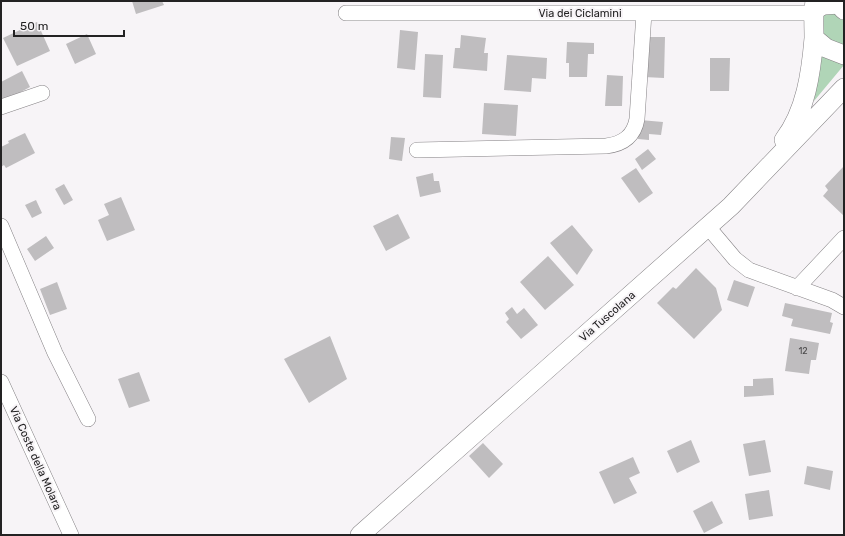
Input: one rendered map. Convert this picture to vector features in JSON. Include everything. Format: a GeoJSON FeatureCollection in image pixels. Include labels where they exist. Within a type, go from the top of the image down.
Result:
{"type":"FeatureCollection","features":[{"type":"Feature","properties":{"kind":"main road"},"geometry":{"type":"LineString","coordinates":[[742,195],[788,135],[800,112],[806,94],[814,38],[814,7]]}},
{"type":"Feature","properties":{"kind":"main road"},"geometry":{"type":"LineString","coordinates":[[814,38],[826,48],[844,55]]}},
{"type":"Feature","properties":{"kind":"main road","name":"Via Tuscolana"},"geometry":{"type":"LineString","coordinates":[[360,535],[708,227],[742,195],[844,88]]}},
{"type":"Feature","properties":{"kind":"street","name":"Via dei Ciclamini"},"geometry":{"type":"LineString","coordinates":[[346,13],[644,13],[841,6]]}},
{"type":"Feature","properties":{"kind":"street"},"geometry":{"type":"LineString","coordinates":[[417,150],[606,146],[625,140],[635,128],[644,13]]}},
{"type":"Feature","properties":{"kind":"street"},"geometry":{"type":"LineString","coordinates":[[1,107],[42,93]]}},
{"type":"Feature","properties":{"kind":"street"},"geometry":{"type":"LineString","coordinates":[[1,226],[55,353],[88,419]]}},
{"type":"Feature","properties":{"kind":"street"},"geometry":{"type":"LineString","coordinates":[[708,227],[731,255],[744,266],[756,273],[832,300],[844,307]]}},
{"type":"Feature","properties":{"kind":"street"},"geometry":{"type":"LineString","coordinates":[[797,288],[844,238]]}},
{"type":"Feature","properties":{"kind":"street","name":"Via Coste della Molara"},"geometry":{"type":"LineString","coordinates":[[1,382],[71,535]]}},
{"type":"Feature","properties":{"kind":"green space"},"geometry":{"type":"Polygon","coordinates":[[[837,12],[844,18],[844,48],[828,42],[820,29],[824,13],[837,12]]]}},
{"type":"Feature","properties":{"kind":"green space"},"geometry":{"type":"Polygon","coordinates":[[[818,52],[844,59],[844,65],[814,101],[818,52]]]}},
{"type":"Feature","properties":{"kind":"building"},"geometry":{"type":"Polygon","coordinates":[[[132,1],[162,1],[164,5],[136,14],[132,1]]]}},
{"type":"Feature","properties":{"kind":"building"},"geometry":{"type":"Polygon","coordinates":[[[37,22],[50,51],[17,66],[3,38],[37,22]]]}},
{"type":"Feature","properties":{"kind":"building"},"geometry":{"type":"Polygon","coordinates":[[[400,30],[418,32],[415,70],[397,68],[400,30]]]}},
{"type":"Feature","properties":{"kind":"building"},"geometry":{"type":"Polygon","coordinates":[[[87,34],[96,54],[75,64],[66,44],[87,34]]]}},
{"type":"Feature","properties":{"kind":"building"},"geometry":{"type":"Polygon","coordinates":[[[461,35],[486,38],[484,53],[488,53],[487,71],[453,68],[455,48],[460,48],[461,35]]]}},
{"type":"Feature","properties":{"kind":"building"},"geometry":{"type":"Polygon","coordinates":[[[646,37],[665,37],[664,78],[644,77],[646,37]]]}},
{"type":"Feature","properties":{"kind":"building"},"geometry":{"type":"Polygon","coordinates":[[[567,42],[594,43],[594,54],[588,54],[587,77],[569,77],[569,63],[566,63],[567,42]]]}},
{"type":"Feature","properties":{"kind":"building"},"geometry":{"type":"Polygon","coordinates":[[[425,54],[443,55],[441,98],[423,97],[425,54]]]}},
{"type":"Feature","properties":{"kind":"building"},"geometry":{"type":"Polygon","coordinates":[[[507,55],[547,58],[546,79],[532,78],[531,92],[504,90],[507,55]]]}},
{"type":"Feature","properties":{"kind":"building"},"geometry":{"type":"Polygon","coordinates":[[[710,58],[730,58],[729,91],[710,91],[710,58]]]}},
{"type":"Feature","properties":{"kind":"building"},"geometry":{"type":"Polygon","coordinates":[[[22,71],[30,87],[1,103],[1,82],[22,71]]]}},
{"type":"Feature","properties":{"kind":"building"},"geometry":{"type":"Polygon","coordinates":[[[607,75],[623,76],[622,106],[605,106],[607,75]]]}},
{"type":"Feature","properties":{"kind":"building"},"geometry":{"type":"Polygon","coordinates":[[[484,103],[518,105],[516,136],[482,134],[484,103]]]}},
{"type":"Feature","properties":{"kind":"building"},"geometry":{"type":"Polygon","coordinates":[[[640,120],[663,122],[661,135],[649,134],[649,140],[638,139],[640,120]]]}},
{"type":"Feature","properties":{"kind":"building"},"geometry":{"type":"Polygon","coordinates":[[[25,133],[35,153],[6,168],[4,165],[1,167],[1,147],[9,143],[8,141],[25,133]]]}},
{"type":"Feature","properties":{"kind":"building"},"geometry":{"type":"Polygon","coordinates":[[[391,137],[405,138],[402,161],[389,159],[391,137]]]}},
{"type":"Feature","properties":{"kind":"building"},"geometry":{"type":"Polygon","coordinates":[[[648,149],[656,159],[642,170],[635,159],[648,149]]]}},
{"type":"Feature","properties":{"kind":"building"},"geometry":{"type":"Polygon","coordinates":[[[844,166],[844,216],[823,196],[828,190],[825,186],[844,166]]]}},
{"type":"Feature","properties":{"kind":"building"},"geometry":{"type":"Polygon","coordinates":[[[636,168],[653,193],[639,203],[621,178],[636,168]]]}},
{"type":"Feature","properties":{"kind":"building"},"geometry":{"type":"Polygon","coordinates":[[[433,173],[434,181],[439,181],[441,192],[420,197],[416,177],[433,173]]]}},
{"type":"Feature","properties":{"kind":"building"},"geometry":{"type":"Polygon","coordinates":[[[64,184],[73,200],[64,205],[55,189],[64,184]]]}},
{"type":"Feature","properties":{"kind":"building"},"geometry":{"type":"Polygon","coordinates":[[[121,197],[135,230],[107,241],[98,220],[109,215],[104,204],[121,197]]]}},
{"type":"Feature","properties":{"kind":"building"},"geometry":{"type":"Polygon","coordinates":[[[36,200],[42,213],[32,218],[25,205],[36,200]]]}},
{"type":"Feature","properties":{"kind":"building"},"geometry":{"type":"Polygon","coordinates":[[[398,214],[410,238],[386,251],[373,226],[398,214]]]}},
{"type":"Feature","properties":{"kind":"building"},"geometry":{"type":"Polygon","coordinates":[[[572,225],[593,250],[577,275],[550,243],[572,225]]]}},
{"type":"Feature","properties":{"kind":"building"},"geometry":{"type":"Polygon","coordinates":[[[46,236],[54,248],[35,261],[27,249],[46,236]]]}},
{"type":"Feature","properties":{"kind":"building"},"geometry":{"type":"Polygon","coordinates":[[[548,256],[574,285],[545,310],[520,282],[548,256]]]}},
{"type":"Feature","properties":{"kind":"building"},"geometry":{"type":"Polygon","coordinates":[[[696,268],[716,288],[722,310],[694,339],[657,303],[673,287],[676,289],[696,268]]]}},
{"type":"Feature","properties":{"kind":"building"},"geometry":{"type":"Polygon","coordinates":[[[734,280],[755,287],[748,307],[727,300],[734,280]]]}},
{"type":"Feature","properties":{"kind":"building"},"geometry":{"type":"Polygon","coordinates":[[[57,282],[67,309],[50,315],[40,289],[57,282]]]}},
{"type":"Feature","properties":{"kind":"building"},"geometry":{"type":"Polygon","coordinates":[[[785,303],[832,313],[830,322],[833,323],[830,334],[791,326],[793,319],[782,316],[785,303]]]}},
{"type":"Feature","properties":{"kind":"building"},"geometry":{"type":"Polygon","coordinates":[[[512,307],[517,314],[524,308],[538,325],[521,339],[506,322],[509,319],[505,313],[512,307]]]}},
{"type":"Feature","properties":{"kind":"building"},"geometry":{"type":"Polygon","coordinates":[[[330,336],[347,379],[309,403],[284,359],[330,336]]]}},
{"type":"Feature","properties":{"kind":"building"},"geometry":{"type":"Polygon","coordinates":[[[790,338],[819,343],[816,360],[811,360],[809,374],[785,371],[790,338]]]}},
{"type":"Feature","properties":{"kind":"building"},"geometry":{"type":"Polygon","coordinates":[[[139,372],[150,401],[129,408],[118,379],[139,372]]]}},
{"type":"Feature","properties":{"kind":"building"},"geometry":{"type":"Polygon","coordinates":[[[773,378],[774,395],[744,397],[744,386],[753,386],[753,379],[773,378]]]}},
{"type":"Feature","properties":{"kind":"building"},"geometry":{"type":"Polygon","coordinates":[[[691,440],[700,462],[677,473],[667,451],[691,440]]]}},
{"type":"Feature","properties":{"kind":"building"},"geometry":{"type":"Polygon","coordinates":[[[765,440],[771,472],[749,476],[743,444],[765,440]]]}},
{"type":"Feature","properties":{"kind":"building"},"geometry":{"type":"Polygon","coordinates":[[[483,443],[503,464],[489,478],[469,456],[483,443]]]}},
{"type":"Feature","properties":{"kind":"building"},"geometry":{"type":"Polygon","coordinates":[[[633,457],[640,473],[629,478],[637,493],[614,504],[599,472],[633,457]]]}},
{"type":"Feature","properties":{"kind":"building"},"geometry":{"type":"Polygon","coordinates":[[[807,466],[833,471],[830,490],[804,484],[807,466]]]}},
{"type":"Feature","properties":{"kind":"building"},"geometry":{"type":"Polygon","coordinates":[[[769,490],[773,516],[749,520],[745,494],[769,490]]]}},
{"type":"Feature","properties":{"kind":"building"},"geometry":{"type":"Polygon","coordinates":[[[712,501],[723,523],[704,533],[693,511],[712,501]]]}}]}
